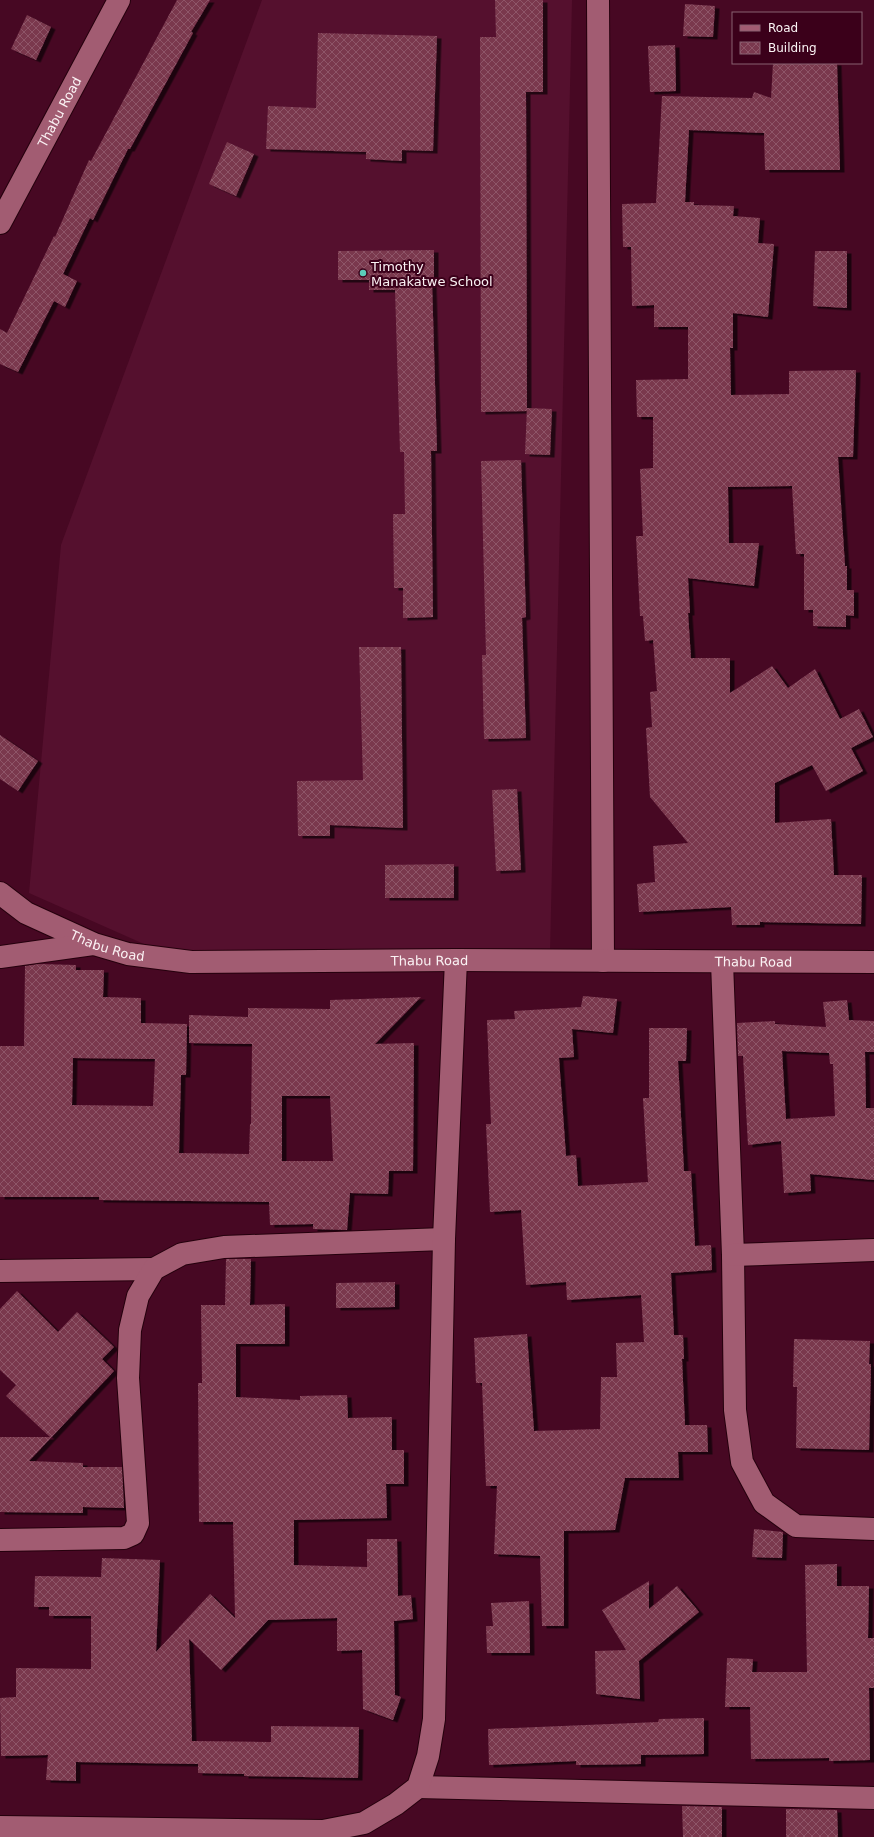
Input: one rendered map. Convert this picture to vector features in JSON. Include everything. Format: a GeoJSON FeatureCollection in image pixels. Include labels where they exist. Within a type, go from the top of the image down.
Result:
{"type":"FeatureCollection","features":[{"type":"Feature","properties":{"kind":"street","name":"Thabu Road"},"geometry":{"type":"LineString","coordinates":[[0,223],[118,0]]}},
{"type":"Feature","properties":{"kind":"street"},"geometry":{"type":"LineString","coordinates":[[598,0],[603,961]]}},
{"type":"Feature","properties":{"kind":"street","name":"Thabu Road"},"geometry":{"type":"LineString","coordinates":[[0,893],[26,913],[94,944],[128,954],[191,962],[456,960],[874,962]]}},
{"type":"Feature","properties":{"kind":"street"},"geometry":{"type":"LineString","coordinates":[[0,957],[94,944]]}},
{"type":"Feature","properties":{"kind":"street"},"geometry":{"type":"LineString","coordinates":[[0,1827],[323,1831],[364,1830],[418,1787],[428,1756],[434,1719],[444,1239],[456,960]]}},
{"type":"Feature","properties":{"kind":"street"},"geometry":{"type":"LineString","coordinates":[[722,962],[732,1254],[735,1410],[742,1462],[764,1503],[796,1526],[874,1529]]}},
{"type":"Feature","properties":{"kind":"street"},"geometry":{"type":"LineString","coordinates":[[0,1540],[124,1538],[133,1534],[138,1523],[128,1378],[130,1330],[138,1296],[154,1270],[182,1254],[224,1247],[444,1239]]}},
{"type":"Feature","properties":{"kind":"street"},"geometry":{"type":"LineString","coordinates":[[732,1254],[874,1250]]}},
{"type":"Feature","properties":{"kind":"street"},"geometry":{"type":"LineString","coordinates":[[0,1271],[154,1270]]}},
{"type":"Feature","properties":{"kind":"street"},"geometry":{"type":"LineString","coordinates":[[418,1787],[874,1798]]}},
{"type":"Feature","properties":{"kind":"shaded area","name":"Timothy Manakatwe School"},"geometry":{"type":"Polygon","coordinates":[[[262,0],[572,0],[550,952],[162,952],[29,893],[61,545],[262,0]]]}},
{"type":"Feature","properties":{"kind":"building"},"geometry":{"type":"Polygon","coordinates":[[[177,0],[210,0],[191,32],[193,33],[130,149],[128,149],[93,220],[90,218],[63,274],[77,281],[65,307],[54,301],[18,372],[0,364],[0,329],[7,333],[54,236],[55,237],[89,160],[91,161],[177,0]]]}},
{"type":"Feature","properties":{"kind":"building"},"geometry":{"type":"Polygon","coordinates":[[[495,0],[543,0],[543,92],[526,92],[527,411],[481,412],[480,37],[496,37],[495,0]]]}},
{"type":"Feature","properties":{"kind":"building"},"geometry":{"type":"Polygon","coordinates":[[[685,4],[715,6],[713,37],[683,36],[685,4]]]}},
{"type":"Feature","properties":{"kind":"building"},"geometry":{"type":"Polygon","coordinates":[[[27,15],[51,27],[36,60],[11,49],[27,15]]]}},
{"type":"Feature","properties":{"kind":"building"},"geometry":{"type":"Polygon","coordinates":[[[318,33],[437,36],[433,151],[402,150],[402,161],[366,159],[366,152],[266,149],[268,106],[316,108],[318,33]]]}},
{"type":"Feature","properties":{"kind":"building"},"geometry":{"type":"Polygon","coordinates":[[[675,45],[676,91],[650,92],[648,46],[675,45]]]}},
{"type":"Feature","properties":{"kind":"building"},"geometry":{"type":"Polygon","coordinates":[[[773,64],[837,64],[840,170],[765,170],[764,133],[689,130],[685,202],[694,202],[694,205],[734,206],[733,216],[760,218],[758,243],[774,244],[768,317],[733,313],[733,348],[730,348],[731,395],[789,394],[789,371],[856,370],[853,457],[838,457],[845,566],[847,566],[847,590],[854,590],[854,616],[846,615],[846,627],[813,626],[813,610],[804,610],[804,554],[796,554],[792,486],[728,487],[729,543],[759,543],[754,586],[688,578],[690,613],[688,613],[691,658],[730,658],[730,693],[772,666],[788,688],[815,669],[840,719],[859,709],[873,737],[851,748],[863,771],[826,791],[812,765],[775,783],[775,823],[831,819],[834,875],[862,875],[861,924],[760,922],[760,925],[732,925],[731,907],[639,912],[637,884],[655,882],[653,846],[688,843],[650,797],[646,728],[652,727],[650,692],[657,691],[653,640],[645,641],[643,616],[640,616],[636,536],[643,536],[640,469],[653,468],[653,417],[637,417],[636,380],[688,379],[688,327],[654,327],[654,305],[632,306],[631,247],[623,247],[622,204],[656,203],[662,96],[752,98],[754,92],[771,98],[773,64]]]}},
{"type":"Feature","properties":{"kind":"building"},"geometry":{"type":"Polygon","coordinates":[[[227,142],[254,154],[236,196],[209,184],[227,142]]]}},
{"type":"Feature","properties":{"kind":"building"},"geometry":{"type":"Polygon","coordinates":[[[434,250],[434,282],[432,282],[437,451],[431,451],[433,617],[403,618],[403,588],[394,588],[393,514],[405,514],[404,452],[400,452],[395,290],[369,290],[369,280],[338,280],[338,251],[434,250]]]}},
{"type":"Feature","properties":{"kind":"building"},"geometry":{"type":"Polygon","coordinates":[[[815,251],[847,251],[847,308],[813,306],[815,251]]]}},
{"type":"Feature","properties":{"kind":"building"},"geometry":{"type":"Polygon","coordinates":[[[527,408],[552,409],[550,455],[525,454],[527,408]]]}},
{"type":"Feature","properties":{"kind":"building"},"geometry":{"type":"Polygon","coordinates":[[[521,460],[526,617],[522,618],[526,738],[484,739],[482,655],[486,655],[481,461],[521,460]]]}},
{"type":"Feature","properties":{"kind":"building"},"geometry":{"type":"Polygon","coordinates":[[[359,647],[401,647],[403,828],[330,825],[330,836],[298,836],[297,781],[363,780],[359,647]]]}},
{"type":"Feature","properties":{"kind":"building"},"geometry":{"type":"Polygon","coordinates":[[[0,735],[38,761],[18,791],[0,779],[0,735]]]}},
{"type":"Feature","properties":{"kind":"building"},"geometry":{"type":"Polygon","coordinates":[[[517,789],[521,870],[496,871],[492,790],[517,789]]]}},
{"type":"Feature","properties":{"kind":"building"},"geometry":{"type":"Polygon","coordinates":[[[454,864],[454,898],[385,898],[385,865],[454,864]]]}},
{"type":"Feature","properties":{"kind":"building"},"geometry":{"type":"Polygon","coordinates":[[[38,964],[76,965],[76,970],[104,970],[103,997],[141,998],[141,1023],[187,1024],[186,1075],[181,1075],[179,1153],[249,1154],[252,1044],[189,1043],[189,1015],[248,1017],[248,1008],[330,1009],[330,1000],[421,997],[375,1044],[414,1043],[413,1171],[389,1171],[388,1194],[350,1193],[347,1230],[313,1229],[313,1224],[270,1225],[269,1202],[99,1200],[99,1197],[0,1197],[0,1046],[24,1046],[25,966],[38,964]],[[73,1058],[72,1105],[153,1106],[155,1059],[73,1058]],[[282,1096],[282,1161],[333,1161],[330,1096],[282,1096]]]}},
{"type":"Feature","properties":{"kind":"building"},"geometry":{"type":"Polygon","coordinates":[[[583,996],[617,999],[613,1033],[572,1029],[574,1057],[559,1058],[566,1156],[576,1155],[578,1186],[648,1182],[643,1098],[649,1098],[649,1028],[687,1028],[686,1061],[678,1061],[684,1171],[691,1171],[695,1246],[711,1245],[712,1270],[671,1273],[674,1335],[683,1335],[684,1359],[682,1359],[685,1425],[707,1425],[708,1452],[678,1452],[679,1478],[625,1478],[615,1530],[564,1531],[564,1626],[542,1626],[540,1556],[494,1554],[497,1486],[486,1486],[482,1383],[476,1383],[474,1338],[527,1334],[534,1431],[600,1429],[601,1377],[617,1377],[616,1343],[644,1342],[641,1295],[567,1300],[566,1282],[526,1285],[521,1210],[490,1212],[486,1124],[491,1124],[487,1020],[515,1019],[514,1011],[581,1007],[583,996]]]}},
{"type":"Feature","properties":{"kind":"building"},"geometry":{"type":"Polygon","coordinates":[[[847,1000],[849,1020],[874,1021],[874,1052],[865,1052],[866,1108],[874,1108],[874,1180],[810,1174],[811,1191],[784,1193],[781,1141],[748,1145],[743,1056],[738,1056],[737,1023],[775,1021],[775,1024],[826,1027],[823,1002],[847,1000]],[[782,1051],[786,1119],[835,1116],[833,1064],[830,1064],[829,1053],[782,1051]]]}},
{"type":"Feature","properties":{"kind":"building"},"geometry":{"type":"Polygon","coordinates":[[[226,1259],[251,1259],[250,1305],[285,1304],[285,1344],[236,1344],[236,1397],[300,1400],[300,1396],[347,1395],[348,1418],[392,1417],[392,1450],[404,1450],[404,1484],[386,1484],[387,1518],[294,1520],[294,1565],[367,1567],[367,1539],[397,1539],[398,1596],[411,1595],[413,1619],[394,1621],[395,1695],[401,1697],[393,1720],[363,1709],[362,1650],[337,1651],[337,1618],[268,1620],[221,1670],[189,1639],[192,1741],[271,1742],[271,1726],[359,1727],[358,1778],[244,1776],[244,1774],[198,1773],[198,1764],[76,1762],[76,1781],[46,1780],[48,1755],[1,1756],[0,1698],[16,1697],[16,1668],[91,1669],[91,1616],[49,1616],[49,1607],[34,1607],[35,1576],[101,1577],[102,1558],[160,1560],[156,1652],[210,1594],[235,1618],[233,1522],[199,1522],[198,1383],[202,1383],[201,1305],[225,1305],[226,1259]]]}},
{"type":"Feature","properties":{"kind":"building"},"geometry":{"type":"Polygon","coordinates":[[[395,1282],[395,1307],[336,1308],[336,1283],[395,1282]]]}},
{"type":"Feature","properties":{"kind":"building"},"geometry":{"type":"Polygon","coordinates":[[[17,1291],[58,1332],[77,1312],[114,1347],[102,1359],[114,1371],[29,1461],[83,1463],[83,1467],[122,1467],[124,1508],[83,1507],[83,1513],[0,1512],[0,1437],[50,1437],[6,1396],[16,1385],[0,1370],[0,1309],[17,1291]]]}},
{"type":"Feature","properties":{"kind":"building"},"geometry":{"type":"Polygon","coordinates":[[[794,1339],[870,1341],[869,1364],[871,1364],[869,1450],[796,1448],[797,1387],[793,1387],[794,1339]]]}},
{"type":"Feature","properties":{"kind":"building"},"geometry":{"type":"Polygon","coordinates":[[[754,1529],[783,1532],[782,1558],[752,1557],[754,1529]]]}},
{"type":"Feature","properties":{"kind":"building"},"geometry":{"type":"Polygon","coordinates":[[[837,1564],[837,1586],[869,1586],[868,1638],[874,1638],[874,1688],[869,1688],[870,1760],[829,1761],[829,1758],[751,1759],[750,1707],[725,1707],[727,1658],[753,1659],[752,1672],[807,1672],[805,1565],[837,1564]]]}},
{"type":"Feature","properties":{"kind":"building"},"geometry":{"type":"Polygon","coordinates":[[[649,1581],[649,1609],[677,1586],[699,1612],[639,1661],[640,1699],[596,1694],[595,1651],[626,1650],[602,1610],[649,1581]]]}},
{"type":"Feature","properties":{"kind":"building"},"geometry":{"type":"Polygon","coordinates":[[[529,1601],[530,1653],[487,1653],[486,1626],[493,1626],[491,1603],[529,1601]]]}},
{"type":"Feature","properties":{"kind":"building"},"geometry":{"type":"Polygon","coordinates":[[[704,1718],[704,1754],[641,1755],[641,1764],[576,1765],[576,1761],[489,1765],[488,1729],[658,1722],[659,1719],[704,1718]]]}},
{"type":"Feature","properties":{"kind":"building"},"geometry":{"type":"Polygon","coordinates":[[[682,1806],[722,1807],[722,1837],[683,1837],[682,1806]]]}},
{"type":"Feature","properties":{"kind":"building"},"geometry":{"type":"Polygon","coordinates":[[[786,1809],[837,1810],[838,1837],[786,1837],[786,1809]]]}},
{"type":"Feature","properties":{"kind":"place","name":"Timothy Manakatwe School"},"geometry":{"type":"Point","coordinates":[363,273]}}]}
